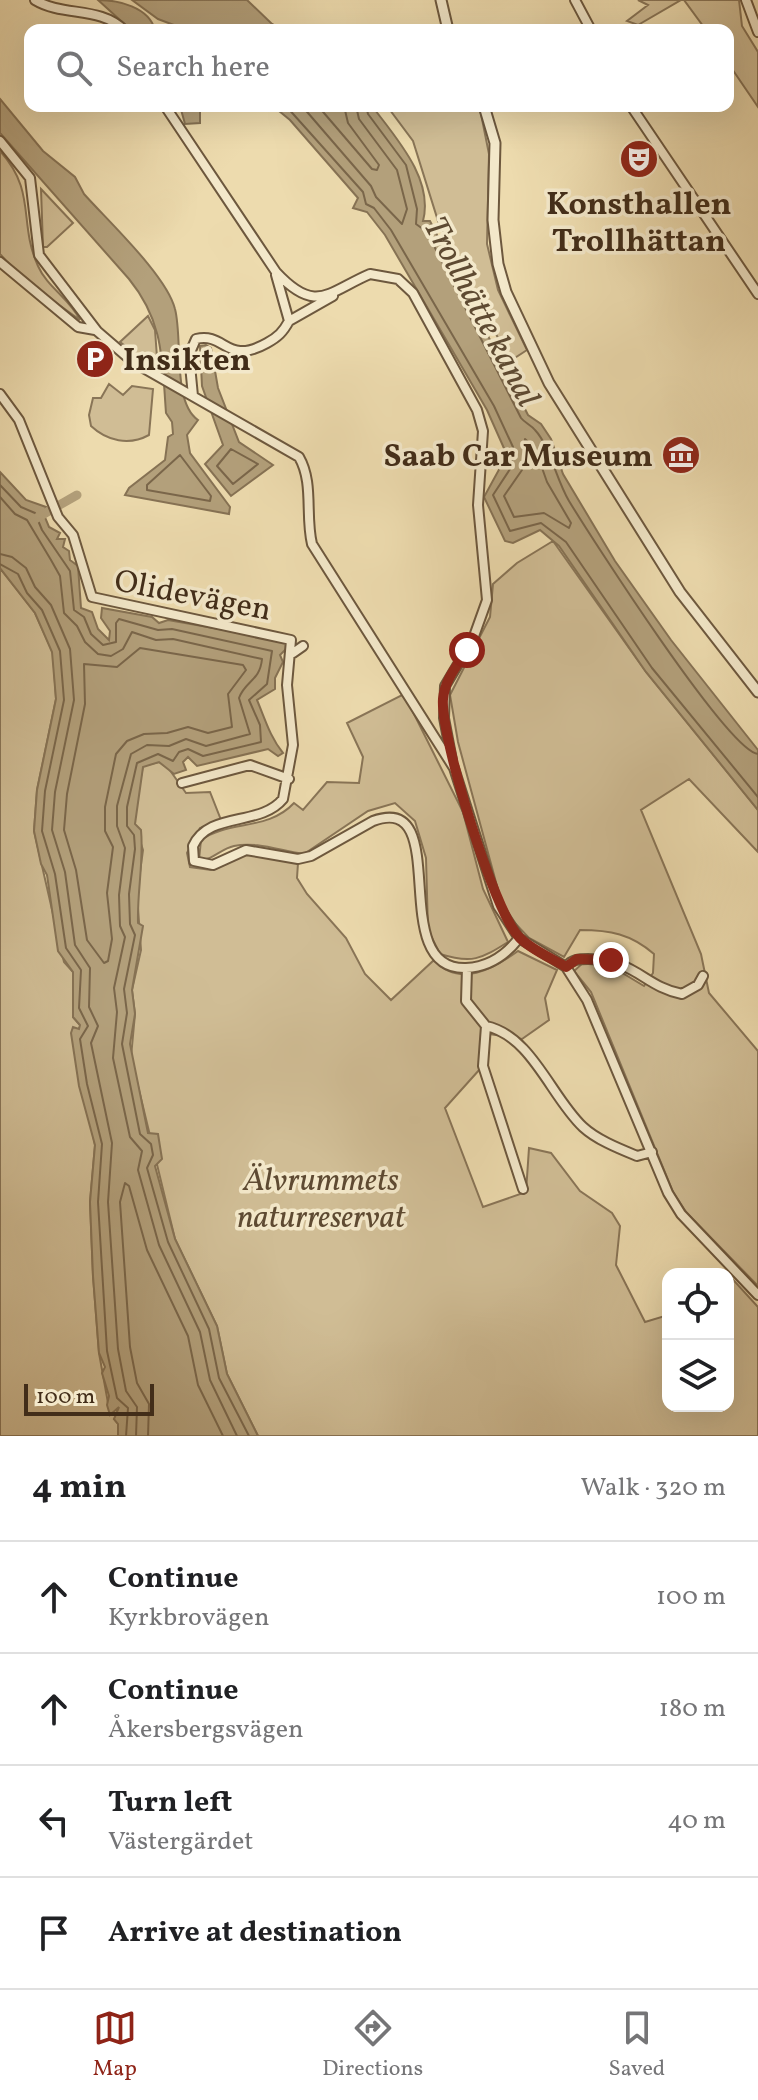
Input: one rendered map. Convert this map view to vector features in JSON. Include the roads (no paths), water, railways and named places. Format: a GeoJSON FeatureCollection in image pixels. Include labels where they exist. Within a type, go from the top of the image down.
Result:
{"type":"FeatureCollection","features":[{"type":"Feature","properties":{"kind":"street"},"geometry":{"type":"LineString","coordinates":[[35,0],[57,10],[110,19],[116,24]]}},
{"type":"Feature","properties":{"kind":"street"},"geometry":{"type":"LineString","coordinates":[[441,0],[447,24]]}},
{"type":"Feature","properties":{"kind":"street"},"geometry":{"type":"LineString","coordinates":[[575,0],[588,24]]}},
{"type":"Feature","properties":{"kind":"street"},"geometry":{"type":"LineString","coordinates":[[746,0],[758,32]]}},
{"type":"Feature","properties":{"kind":"street"},"geometry":{"type":"LineString","coordinates":[[169,112],[276,272],[299,293],[333,296]]}},
{"type":"Feature","properties":{"kind":"street"},"geometry":{"type":"LineString","coordinates":[[486,112],[495,143],[494,245],[506,292],[562,405],[680,592],[758,692]]}},
{"type":"Feature","properties":{"kind":"street"},"geometry":{"type":"LineString","coordinates":[[635,112],[758,294]]}},
{"type":"Feature","properties":{"kind":"street"},"geometry":{"type":"LineString","coordinates":[[0,141],[30,178],[39,255],[97,331],[133,362],[299,457],[307,472],[307,526],[321,560],[454,768]]}},
{"type":"Feature","properties":{"kind":"street"},"geometry":{"type":"LineString","coordinates":[[0,262],[78,327],[97,331]]}},
{"type":"Feature","properties":{"kind":"street"},"geometry":{"type":"LineString","coordinates":[[276,272],[289,321]]}},
{"type":"Feature","properties":{"kind":"street"},"geometry":{"type":"LineString","coordinates":[[190,394],[189,355],[196,339],[208,339],[233,350],[250,353],[279,336],[289,321],[370,274],[388,276],[406,285],[477,410],[483,431],[478,505],[487,600],[473,639],[445,686],[444,718],[454,768],[492,891],[519,938],[566,967],[601,1029],[681,1214],[758,1295]]}},
{"type":"Feature","properties":{"kind":"street","name":"Olidevägen"},"geometry":{"type":"LineString","coordinates":[[0,394],[19,420],[58,517],[73,535],[95,600],[291,640],[293,653],[287,685],[294,733],[289,779],[283,799],[272,811],[214,825],[201,833],[193,846],[194,861],[213,865],[246,850],[298,859],[311,856],[383,817],[399,819],[408,828],[416,847],[424,936],[429,946],[450,964],[467,968]]}},
{"type":"Feature","properties":{"kind":"street"},"geometry":{"type":"LineString","coordinates":[[293,653],[303,646]]}},
{"type":"Feature","properties":{"kind":"street"},"geometry":{"type":"LineString","coordinates":[[182,783],[250,765],[289,779]]}},
{"type":"Feature","properties":{"kind":"street"},"geometry":{"type":"LineString","coordinates":[[519,938],[502,956],[467,968],[466,1001],[486,1026],[501,1030],[521,1047],[585,1129],[637,1156],[652,1152]]}},
{"type":"Feature","properties":{"kind":"street"},"geometry":{"type":"LineString","coordinates":[[566,967],[577,959],[611,960],[682,994],[698,985],[703,976]]}},
{"type":"Feature","properties":{"kind":"street"},"geometry":{"type":"LineString","coordinates":[[486,1026],[483,1066],[523,1189]]}},
{"type":"Feature","properties":{"kind":"water"},"geometry":{"type":"Polygon","coordinates":[[[98,0],[132,6],[153,24],[124,24],[98,0]]]}},
{"type":"Feature","properties":{"kind":"water"},"geometry":{"type":"Polygon","coordinates":[[[132,0],[247,0],[272,24],[171,24],[158,19],[132,0]]]}},
{"type":"Feature","properties":{"kind":"water"},"geometry":{"type":"Polygon","coordinates":[[[0,99],[43,151],[75,177],[84,194],[149,265],[170,296],[177,322],[181,385],[190,411],[198,420],[187,435],[190,453],[230,507],[229,514],[125,495],[129,488],[165,460],[168,437],[173,434],[172,422],[166,413],[162,359],[155,326],[129,279],[0,133],[0,99]]]}},
{"type":"Feature","properties":{"kind":"water"},"geometry":{"type":"Polygon","coordinates":[[[182,112],[200,112],[200,123],[185,124],[182,112]]]}},
{"type":"Feature","properties":{"kind":"water"},"geometry":{"type":"Polygon","coordinates":[[[280,112],[377,112],[402,145],[423,190],[423,221],[430,221],[528,415],[541,424],[551,439],[563,474],[615,561],[671,640],[758,750],[758,810],[646,672],[559,546],[540,530],[513,543],[505,541],[484,497],[507,455],[487,410],[385,235],[367,212],[353,208],[358,198],[280,112]]]}},
{"type":"Feature","properties":{"kind":"water"},"geometry":{"type":"Polygon","coordinates":[[[200,346],[211,348],[218,388],[239,442],[273,465],[231,496],[205,464],[223,445],[202,386],[200,346]]]}},
{"type":"Feature","properties":{"kind":"water"},"geometry":{"type":"Polygon","coordinates":[[[0,472],[26,500],[46,507],[44,515],[49,527],[60,533],[57,539],[65,539],[63,547],[69,551],[70,560],[78,566],[81,608],[92,612],[98,629],[109,640],[110,631],[101,618],[102,608],[152,617],[159,623],[168,620],[287,641],[286,649],[280,655],[283,662],[275,678],[275,689],[257,700],[271,734],[283,753],[278,756],[268,749],[197,766],[188,757],[183,762],[186,770],[174,774],[159,762],[143,767],[135,824],[141,830],[138,923],[143,926],[132,990],[135,1014],[130,1044],[148,1133],[158,1134],[162,1159],[155,1166],[175,1239],[217,1326],[227,1374],[258,1436],[118,1436],[118,1424],[114,1419],[119,1407],[110,1415],[107,1405],[109,1396],[102,1373],[105,1367],[99,1353],[93,1276],[90,1202],[95,1145],[79,1086],[71,1033],[73,1027],[79,1029],[80,1025],[73,1017],[73,972],[58,951],[47,875],[41,864],[34,831],[37,790],[56,699],[52,652],[35,613],[0,568],[0,472]]]}},
{"type":"Feature","properties":{"kind":"waterway"},"geometry":{"type":"LineString","coordinates":[[35,519],[77,495]]}},
{"type":"Feature","properties":{"kind":"place","name":"Konsthallen Trollhättan"},"geometry":{"type":"Point","coordinates":[639,159]}},
{"type":"Feature","properties":{"kind":"place","name":"Insikten"},"geometry":{"type":"Point","coordinates":[95,359]}},
{"type":"Feature","properties":{"kind":"place","name":"Saab Car Museum"},"geometry":{"type":"Point","coordinates":[681,455]}},
{"type":"Feature","properties":{"kind":"water label","name":"Trollhätte kanal"},"geometry":{"type":"Point","coordinates":[483,311]}},
{"type":"Feature","properties":{"kind":"park label","name":"Älvrummets naturreservat"},"geometry":{"type":"Point","coordinates":[321,1198]}}]}
